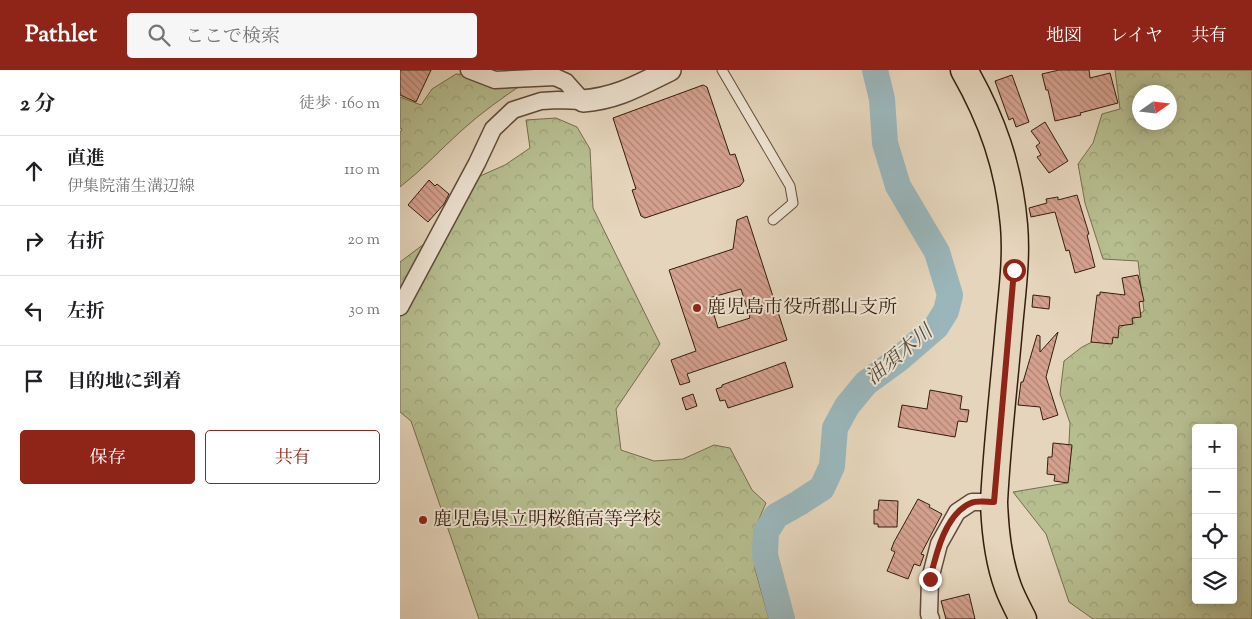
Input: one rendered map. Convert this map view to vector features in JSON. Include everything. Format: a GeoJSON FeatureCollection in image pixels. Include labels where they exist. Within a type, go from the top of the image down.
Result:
{"type":"FeatureCollection","features":[{"type":"Feature","properties":{"kind":"main road"},"geometry":{"type":"LineString","coordinates":[[964,70],[981,99],[998,142],[1010,194],[1014,226],[1014,270],[994,502],[995,530],[1001,563],[1008,588],[1023,619]]}},
{"type":"Feature","properties":{"kind":"street"},"geometry":{"type":"LineString","coordinates":[[469,70],[495,80],[556,77],[566,82],[582,101]]}},
{"type":"Feature","properties":{"kind":"street"},"geometry":{"type":"LineString","coordinates":[[400,307],[494,129],[512,110],[541,101],[582,101],[622,94],[670,70]]}},
{"type":"Feature","properties":{"kind":"street"},"geometry":{"type":"LineString","coordinates":[[930,619],[930,579],[939,544],[957,512],[972,502],[994,502]]}},
{"type":"Feature","properties":{"kind":"lane"},"geometry":{"type":"LineString","coordinates":[[722,70],[790,186],[793,203],[773,220]]}},
{"type":"Feature","properties":{"kind":"green space"},"geometry":{"type":"Polygon","coordinates":[[[1115,70],[1252,70],[1252,619],[1093,619],[1069,602],[1046,534],[1013,492],[1067,483],[1070,423],[1060,394],[1064,361],[1082,347],[1120,328],[1144,311],[1138,261],[1103,259],[1085,203],[1078,164],[1093,143],[1102,114],[1120,109],[1115,70]]]}},
{"type":"Feature","properties":{"kind":"green space"},"geometry":{"type":"Polygon","coordinates":[[[456,74],[526,82],[476,118],[400,187],[400,133],[402,129],[400,128],[400,97],[421,105],[432,89],[456,74]]]}},
{"type":"Feature","properties":{"kind":"green space"},"geometry":{"type":"Polygon","coordinates":[[[556,118],[577,127],[590,149],[593,208],[660,344],[616,409],[621,450],[654,461],[683,459],[714,445],[730,448],[752,490],[766,503],[756,526],[755,569],[769,619],[479,619],[411,421],[400,412],[400,262],[444,229],[471,180],[505,165],[530,148],[526,120],[556,118]]]}},
{"type":"Feature","properties":{"kind":"building"},"geometry":{"type":"Polygon","coordinates":[[[400,70],[431,70],[416,102],[400,95],[400,70]]]}},
{"type":"Feature","properties":{"kind":"building"},"geometry":{"type":"Polygon","coordinates":[[[1059,70],[1089,70],[1090,78],[1110,73],[1118,103],[1055,121],[1048,90],[1046,90],[1042,74],[1059,70]]]}},
{"type":"Feature","properties":{"kind":"building"},"geometry":{"type":"Polygon","coordinates":[[[1012,75],[1029,122],[1016,127],[1013,118],[1009,120],[995,81],[1012,75]]]}},
{"type":"Feature","properties":{"kind":"building"},"geometry":{"type":"Polygon","coordinates":[[[703,85],[707,87],[730,155],[735,154],[744,181],[740,186],[645,218],[641,216],[632,190],[636,189],[613,118],[703,85]]]}},
{"type":"Feature","properties":{"kind":"building"},"geometry":{"type":"Polygon","coordinates":[[[1045,122],[1068,161],[1049,173],[1037,157],[1041,155],[1036,146],[1040,143],[1031,131],[1045,122]]]}},
{"type":"Feature","properties":{"kind":"building"},"geometry":{"type":"Polygon","coordinates":[[[429,180],[449,194],[444,204],[428,222],[408,205],[429,180]]]}},
{"type":"Feature","properties":{"kind":"building"},"geometry":{"type":"Polygon","coordinates":[[[1077,195],[1089,234],[1087,235],[1095,267],[1075,273],[1069,250],[1066,251],[1055,212],[1031,217],[1029,208],[1047,203],[1046,199],[1058,197],[1058,200],[1077,195]]]}},
{"type":"Feature","properties":{"kind":"building","name":"鹿児島市役所郡山支所"},"geometry":{"type":"Polygon","coordinates":[[[747,216],[787,340],[687,374],[690,382],[680,385],[671,360],[696,351],[669,270],[733,249],[737,220],[747,216]],[[741,289],[709,298],[718,328],[750,318],[741,289]]]}},
{"type":"Feature","properties":{"kind":"building"},"geometry":{"type":"Polygon","coordinates":[[[1138,275],[1144,301],[1139,302],[1141,317],[1132,318],[1133,324],[1119,326],[1118,338],[1113,337],[1112,344],[1091,342],[1097,295],[1100,295],[1100,292],[1125,295],[1122,278],[1138,275]]]}},
{"type":"Feature","properties":{"kind":"building"},"geometry":{"type":"Polygon","coordinates":[[[1033,295],[1050,297],[1049,309],[1032,307],[1033,295]]]}},
{"type":"Feature","properties":{"kind":"building"},"geometry":{"type":"Polygon","coordinates":[[[1058,332],[1046,377],[1058,415],[1043,420],[1040,407],[1018,405],[1021,382],[1023,382],[1037,335],[1040,336],[1040,352],[1058,332]]]}},
{"type":"Feature","properties":{"kind":"building"},"geometry":{"type":"Polygon","coordinates":[[[785,362],[793,387],[728,408],[725,400],[720,401],[716,389],[722,387],[722,385],[785,362]]]}},
{"type":"Feature","properties":{"kind":"building"},"geometry":{"type":"Polygon","coordinates":[[[930,390],[962,396],[960,409],[969,410],[967,422],[958,421],[955,437],[898,427],[902,405],[927,409],[930,390]]]}},
{"type":"Feature","properties":{"kind":"building"},"geometry":{"type":"Polygon","coordinates":[[[693,394],[697,406],[686,410],[682,398],[693,394]]]}},
{"type":"Feature","properties":{"kind":"building"},"geometry":{"type":"Polygon","coordinates":[[[1053,443],[1072,445],[1068,483],[1054,481],[1055,475],[1047,474],[1048,457],[1052,457],[1053,443]]]}},
{"type":"Feature","properties":{"kind":"building"},"geometry":{"type":"Polygon","coordinates":[[[918,499],[942,514],[921,554],[924,555],[920,566],[914,564],[908,579],[887,571],[895,552],[891,550],[894,542],[918,499]]]}},
{"type":"Feature","properties":{"kind":"building"},"geometry":{"type":"Polygon","coordinates":[[[879,500],[898,501],[897,527],[878,527],[878,524],[874,524],[874,510],[878,510],[879,500]]]}},
{"type":"Feature","properties":{"kind":"building"},"geometry":{"type":"Polygon","coordinates":[[[969,594],[975,619],[946,619],[941,601],[969,594]]]}},
{"type":"Feature","properties":{"kind":"waterway","name":"油須木川"},"geometry":{"type":"LineString","coordinates":[[782,619],[765,555],[766,532],[776,516],[822,488],[832,466],[835,428],[847,406],[866,383],[899,359],[936,327],[946,311],[950,295],[937,252],[898,186],[885,143],[882,99],[875,70]]}},
{"type":"Feature","properties":{"kind":"place","name":"鹿児島市役所郡山支所"},"geometry":{"type":"Point","coordinates":[697,308]}},
{"type":"Feature","properties":{"kind":"place","name":"鹿児島県立明桜館高等学校"},"geometry":{"type":"Point","coordinates":[423,520]}},
{"type":"Feature","properties":{"kind":"route"},"geometry":{"type":"LineString","coordinates":[[930,579],[939,544],[957,512],[972,502],[994,502],[1014,270]]}}]}
